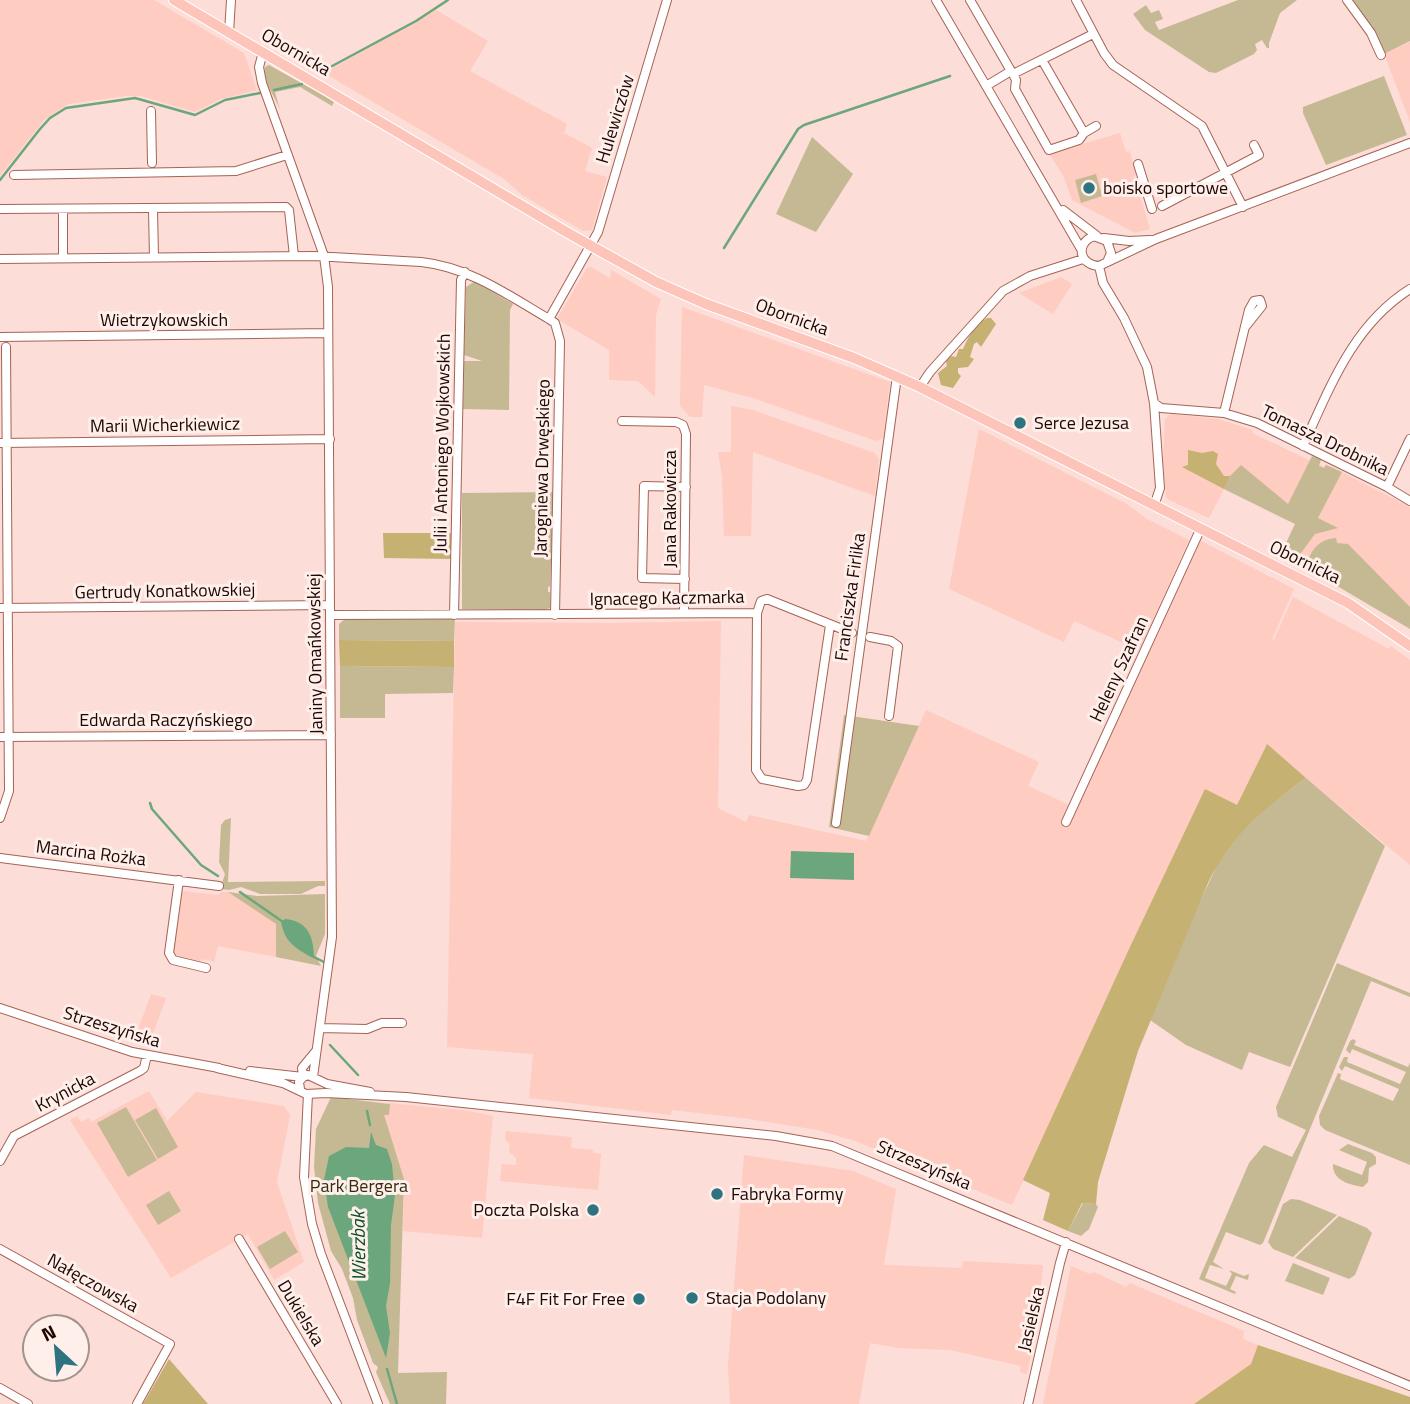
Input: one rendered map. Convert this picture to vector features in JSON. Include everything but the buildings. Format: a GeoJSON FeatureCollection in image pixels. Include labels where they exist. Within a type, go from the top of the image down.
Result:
{"type":"FeatureCollection","features":[{"type":"Feature","properties":{"kind":"main road","name":"Obornicka"},"geometry":{"type":"LineString","coordinates":[[174,0],[589,245],[673,290],[920,387],[1349,603],[1410,646]]}},
{"type":"Feature","properties":{"kind":"street"},"geometry":{"type":"LineString","coordinates":[[229,33],[231,0]]}},
{"type":"Feature","properties":{"kind":"street","name":"Hulewiczów"},"geometry":{"type":"LineString","coordinates":[[589,245],[600,227],[667,0]]}},
{"type":"Feature","properties":{"kind":"street"},"geometry":{"type":"LineString","coordinates":[[936,0],[1058,206],[1081,249],[1083,259],[1090,265],[1103,264],[1156,239],[1410,143]]}},
{"type":"Feature","properties":{"kind":"street"},"geometry":{"type":"LineString","coordinates":[[970,0],[1016,80],[1015,89],[1049,150],[1079,140],[1084,133],[1096,127]]}},
{"type":"Feature","properties":{"kind":"street"},"geometry":{"type":"LineString","coordinates":[[1076,0],[1113,65],[1202,126],[1243,207]]}},
{"type":"Feature","properties":{"kind":"street"},"geometry":{"type":"LineString","coordinates":[[1347,0],[1371,33],[1381,55]]}},
{"type":"Feature","properties":{"kind":"street"},"geometry":{"type":"LineString","coordinates":[[986,86],[1093,34]]}},
{"type":"Feature","properties":{"kind":"street","name":"Janiny Omańkowskiej"},"geometry":{"type":"LineString","coordinates":[[263,52],[259,62],[259,75],[324,256],[328,287],[332,937],[316,1051],[315,1079]]}},
{"type":"Feature","properties":{"kind":"street"},"geometry":{"type":"LineString","coordinates":[[1042,60],[1084,133]]}},
{"type":"Feature","properties":{"kind":"street"},"geometry":{"type":"LineString","coordinates":[[151,111],[152,163]]}},
{"type":"Feature","properties":{"kind":"street"},"geometry":{"type":"LineString","coordinates":[[1162,206],[1259,155],[1254,145]]}},
{"type":"Feature","properties":{"kind":"street"},"geometry":{"type":"LineString","coordinates":[[14,176],[236,171],[287,155]]}},
{"type":"Feature","properties":{"kind":"street"},"geometry":{"type":"LineString","coordinates":[[1138,164],[1152,209]]}},
{"type":"Feature","properties":{"kind":"street"},"geometry":{"type":"LineString","coordinates":[[1058,206],[1077,223],[1101,237],[1111,249],[1103,264],[1103,283],[1124,318],[1147,367],[1154,403],[1160,488],[1154,506]]}},
{"type":"Feature","properties":{"kind":"street"},"geometry":{"type":"LineString","coordinates":[[0,209],[286,207],[289,210],[293,256]]}},
{"type":"Feature","properties":{"kind":"street"},"geometry":{"type":"LineString","coordinates":[[153,209],[154,257]]}},
{"type":"Feature","properties":{"kind":"street"},"geometry":{"type":"LineString","coordinates":[[63,210],[63,258]]}},
{"type":"Feature","properties":{"kind":"street"},"geometry":{"type":"LineString","coordinates":[[1081,249],[1087,239],[1101,237],[1129,242],[1156,239]]}},
{"type":"Feature","properties":{"kind":"street"},"geometry":{"type":"LineString","coordinates":[[0,259],[324,256],[436,263],[465,272],[552,321],[573,273],[589,245]]}},
{"type":"Feature","properties":{"kind":"street"},"geometry":{"type":"LineString","coordinates":[[920,387],[930,372],[1003,291],[1030,276],[1083,259]]}},
{"type":"Feature","properties":{"kind":"street","name":"Julii i Antoniego Wojkowskich"},"geometry":{"type":"LineString","coordinates":[[454,615],[461,280],[465,272]]}},
{"type":"Feature","properties":{"kind":"street"},"geometry":{"type":"LineString","coordinates":[[1303,446],[1344,358],[1377,316],[1410,289]]}},
{"type":"Feature","properties":{"kind":"street","name":"Jarogniewa Drwęskiego"},"geometry":{"type":"LineString","coordinates":[[552,321],[560,341],[555,615]]}},
{"type":"Feature","properties":{"kind":"street"},"geometry":{"type":"LineString","coordinates":[[1224,413],[1245,326]]}},
{"type":"Feature","properties":{"kind":"street","name":"Wietrzykowskich"},"geometry":{"type":"LineString","coordinates":[[0,337],[328,333]]}},
{"type":"Feature","properties":{"kind":"street"},"geometry":{"type":"LineString","coordinates":[[0,818],[9,791],[4,737],[3,608],[6,347]]}},
{"type":"Feature","properties":{"kind":"street","name":"Franciszka Firlika"},"geometry":{"type":"LineString","coordinates":[[836,823],[897,376]]}},
{"type":"Feature","properties":{"kind":"street","name":"Tomasza Drobnika"},"geometry":{"type":"LineString","coordinates":[[1154,403],[1161,408],[1224,413],[1257,424],[1388,487],[1410,501]]}},
{"type":"Feature","properties":{"kind":"street","name":"Jana Rakowicza"},"geometry":{"type":"LineString","coordinates":[[622,421],[676,422],[683,425],[686,434],[684,613]]}},
{"type":"Feature","properties":{"kind":"street","name":"Marii Wicherkiewicz"},"geometry":{"type":"LineString","coordinates":[[3,443],[330,439]]}},
{"type":"Feature","properties":{"kind":"street"},"geometry":{"type":"LineString","coordinates":[[1388,487],[1410,439]]}},
{"type":"Feature","properties":{"kind":"street"},"geometry":{"type":"LineString","coordinates":[[685,579],[642,578],[643,486],[686,487]]}},
{"type":"Feature","properties":{"kind":"street","name":"Heleny Szafran"},"geometry":{"type":"LineString","coordinates":[[1066,822],[1200,530]]}},
{"type":"Feature","properties":{"kind":"street","name":"Franciszka Firlika"},"geometry":{"type":"LineString","coordinates":[[757,613],[761,601],[767,599],[852,633]]}},
{"type":"Feature","properties":{"kind":"street","name":"Gertrudy Konatkowskiej"},"geometry":{"type":"LineString","coordinates":[[3,608],[330,610]]}},
{"type":"Feature","properties":{"kind":"street","name":"Ignacego Kaczmarka"},"geometry":{"type":"LineString","coordinates":[[330,610],[454,615],[757,613],[756,770],[762,779],[798,786],[804,785],[807,780],[830,625]]}},
{"type":"Feature","properties":{"kind":"street","name":"Franciszka Firlika"},"geometry":{"type":"LineString","coordinates":[[870,637],[891,641],[898,646],[889,716]]}},
{"type":"Feature","properties":{"kind":"street","name":"Edwarda Raczyńskiego"},"geometry":{"type":"LineString","coordinates":[[4,737],[331,735]]}},
{"type":"Feature","properties":{"kind":"street","name":"Marcina Rożka"},"geometry":{"type":"LineString","coordinates":[[0,858],[219,886]]}},
{"type":"Feature","properties":{"kind":"street"},"geometry":{"type":"LineString","coordinates":[[179,880],[169,953],[173,960],[205,968]]}},
{"type":"Feature","properties":{"kind":"street","name":"Strzeszyńska"},"geometry":{"type":"LineString","coordinates":[[0,1008],[147,1055],[283,1083],[300,1090]]}},
{"type":"Feature","properties":{"kind":"street"},"geometry":{"type":"LineString","coordinates":[[320,1028],[367,1029],[382,1023],[402,1023]]}},
{"type":"Feature","properties":{"kind":"street","name":"Janiny Omańkowskiej"},"geometry":{"type":"LineString","coordinates":[[303,1077],[302,1068],[316,1051]]}},
{"type":"Feature","properties":{"kind":"street","name":"Krynicka"},"geometry":{"type":"LineString","coordinates":[[0,1161],[14,1136],[140,1071],[144,1068],[147,1055]]}},
{"type":"Feature","properties":{"kind":"street","name":"Strzeszyńska"},"geometry":{"type":"LineString","coordinates":[[217,1068],[303,1077]]}},
{"type":"Feature","properties":{"kind":"street"},"geometry":{"type":"LineString","coordinates":[[310,1094],[300,1090],[299,1083],[303,1077],[315,1079],[317,1087],[310,1094],[304,1177],[312,1224],[378,1404]]}},
{"type":"Feature","properties":{"kind":"street","name":"Strzeszyńska"},"geometry":{"type":"LineString","coordinates":[[315,1079],[394,1096]]}},
{"type":"Feature","properties":{"kind":"street","name":"Strzeszyńska"},"geometry":{"type":"LineString","coordinates":[[310,1094],[394,1096],[818,1142],[849,1151],[1410,1386]]}},
{"type":"Feature","properties":{"kind":"street","name":"Dukielska"},"geometry":{"type":"LineString","coordinates":[[239,1239],[337,1404]]}},
{"type":"Feature","properties":{"kind":"street","name":"Jasielska"},"geometry":{"type":"LineString","coordinates":[[1028,1404],[1066,1242]]}},
{"type":"Feature","properties":{"kind":"street","name":"Nałęczowska"},"geometry":{"type":"LineString","coordinates":[[0,1249],[170,1345],[137,1404]]}},
{"type":"Feature","properties":{"kind":"street"},"geometry":{"type":"LineString","coordinates":[[0,1388],[28,1404]]}},
{"type":"Feature","properties":{"kind":"shaded area"},"geometry":{"type":"Polygon","coordinates":[[[0,0],[154,0],[244,53],[257,90],[221,99],[195,112],[141,96],[68,104],[44,120],[0,176],[0,0]]]}},
{"type":"Feature","properties":{"kind":"shaded area"},"geometry":{"type":"Polygon","coordinates":[[[436,10],[488,41],[470,71],[567,124],[564,133],[592,148],[585,171],[607,177],[592,230],[583,231],[522,195],[504,179],[324,73],[436,10]]]}},
{"type":"Feature","properties":{"kind":"shaded area"},"geometry":{"type":"Polygon","coordinates":[[[1410,42],[1410,122],[1384,54],[1410,42]]]}},
{"type":"Feature","properties":{"kind":"shaded area"},"geometry":{"type":"Polygon","coordinates":[[[1120,133],[1126,152],[1130,151],[1136,175],[1134,176],[1150,229],[1135,233],[1072,200],[1063,175],[1049,154],[1120,133]]]}},
{"type":"Feature","properties":{"kind":"shaded area"},"geometry":{"type":"Polygon","coordinates":[[[591,267],[610,278],[611,270],[661,299],[656,315],[655,397],[638,381],[609,380],[609,350],[557,319],[587,268],[591,267]]]}},
{"type":"Feature","properties":{"kind":"shaded area"},"geometry":{"type":"Polygon","coordinates":[[[1061,277],[1072,284],[1053,314],[1019,293],[1061,277]]]}},
{"type":"Feature","properties":{"kind":"shaded area"},"geometry":{"type":"Polygon","coordinates":[[[682,307],[890,382],[883,438],[876,441],[753,398],[704,385],[702,417],[690,417],[680,406],[682,307]]]}},
{"type":"Feature","properties":{"kind":"shaded area"},"geometry":{"type":"Polygon","coordinates":[[[991,318],[996,324],[981,347],[977,342],[974,344],[970,357],[974,359],[968,367],[958,368],[961,376],[953,388],[941,385],[938,373],[947,366],[946,361],[951,356],[956,357],[975,327],[991,318]]]}},
{"type":"Feature","properties":{"kind":"shaded area"},"geometry":{"type":"Polygon","coordinates":[[[731,406],[753,410],[875,453],[879,460],[875,496],[753,452],[751,536],[724,536],[722,477],[718,452],[731,452],[731,406]]]}},
{"type":"Feature","properties":{"kind":"shaded area"},"geometry":{"type":"Polygon","coordinates":[[[1171,414],[1218,419],[1253,430],[1252,433],[1324,467],[1326,464],[1410,507],[1410,628],[1357,594],[1280,556],[1295,524],[1224,489],[1209,518],[1169,500],[1166,497],[1163,462],[1165,419],[1171,414]]]}},
{"type":"Feature","properties":{"kind":"shaded area"},"geometry":{"type":"Polygon","coordinates":[[[979,429],[1127,504],[1147,519],[1189,540],[1139,650],[1074,621],[1064,642],[949,589],[979,429]]]}},
{"type":"Feature","properties":{"kind":"shaded area"},"geometry":{"type":"Polygon","coordinates":[[[1188,450],[1202,453],[1213,451],[1218,454],[1216,464],[1224,476],[1230,476],[1224,489],[1182,467],[1188,465],[1188,450]]]}},
{"type":"Feature","properties":{"kind":"shaded area"},"geometry":{"type":"Polygon","coordinates":[[[383,533],[451,533],[451,559],[384,558],[383,533]]]}},
{"type":"Feature","properties":{"kind":"shaded area"},"geometry":{"type":"Polygon","coordinates":[[[1199,540],[1294,589],[1272,639],[1274,640],[1293,597],[1389,649],[1391,646],[1410,660],[1410,865],[1266,745],[1237,805],[1129,949],[1012,1205],[855,1141],[818,1130],[672,1110],[671,1115],[529,1098],[533,1054],[447,1047],[455,622],[721,621],[718,808],[746,822],[749,815],[866,841],[926,710],[1039,762],[1028,786],[1076,808],[1199,540]]]}},
{"type":"Feature","properties":{"kind":"shaded area"},"geometry":{"type":"Polygon","coordinates":[[[339,640],[454,641],[454,667],[340,666],[339,640]]]}},
{"type":"Feature","properties":{"kind":"shaded area"},"geometry":{"type":"Polygon","coordinates":[[[1267,744],[1306,778],[1238,836],[1208,883],[1138,1051],[1098,1182],[1096,1204],[1082,1203],[1068,1231],[1043,1220],[1050,1193],[1023,1180],[1205,789],[1237,805],[1267,744]]]}},
{"type":"Feature","properties":{"kind":"shaded area"},"geometry":{"type":"Polygon","coordinates":[[[182,891],[218,895],[228,892],[276,924],[276,957],[218,946],[214,962],[205,959],[197,962],[177,957],[174,951],[182,891]]]}},
{"type":"Feature","properties":{"kind":"shaded area"},"geometry":{"type":"Polygon","coordinates":[[[151,994],[166,998],[150,1042],[135,1038],[151,994]]]}},
{"type":"Feature","properties":{"kind":"shaded area"},"geometry":{"type":"Polygon","coordinates":[[[149,1091],[167,1121],[196,1092],[284,1106],[290,1115],[277,1182],[304,1262],[274,1280],[248,1234],[171,1278],[70,1120],[77,1116],[81,1122],[89,1118],[91,1122],[149,1091]]]}},
{"type":"Feature","properties":{"kind":"shaded area"},"geometry":{"type":"Polygon","coordinates":[[[389,1103],[493,1116],[482,1238],[403,1231],[404,1179],[383,1115],[389,1103]]]}},
{"type":"Feature","properties":{"kind":"shaded area"},"geometry":{"type":"Polygon","coordinates":[[[506,1131],[572,1137],[571,1148],[593,1150],[593,1153],[601,1154],[598,1190],[500,1181],[502,1164],[516,1165],[516,1158],[509,1152],[510,1144],[505,1140],[506,1131]]]}},
{"type":"Feature","properties":{"kind":"shaded area"},"geometry":{"type":"Polygon","coordinates":[[[744,1155],[853,1171],[896,1189],[884,1265],[962,1268],[963,1261],[1043,1265],[1041,1285],[1044,1290],[1027,1374],[1020,1372],[1021,1366],[950,1350],[899,1348],[870,1343],[859,1404],[730,1404],[728,1366],[744,1155]]]}},
{"type":"Feature","properties":{"kind":"shaded area"},"geometry":{"type":"Polygon","coordinates":[[[1071,1266],[1090,1274],[1094,1272],[1126,1287],[1130,1283],[1244,1331],[1243,1339],[1258,1345],[1251,1364],[1194,1404],[1043,1404],[1071,1266]]]}},
{"type":"Feature","properties":{"kind":"shaded area"},"geometry":{"type":"Polygon","coordinates":[[[1258,1345],[1410,1397],[1410,1404],[1194,1404],[1251,1364],[1258,1345]]]}},
{"type":"Feature","properties":{"kind":"shaded area"},"geometry":{"type":"Polygon","coordinates":[[[169,1359],[208,1404],[143,1404],[169,1359]]]}},
{"type":"Feature","properties":{"kind":"green space"},"geometry":{"type":"Polygon","coordinates":[[[1238,0],[1297,0],[1280,13],[1269,48],[1262,40],[1255,44],[1257,50],[1254,54],[1216,73],[1209,72],[1145,30],[1133,14],[1146,5],[1151,13],[1159,10],[1163,19],[1155,22],[1159,30],[1238,0]]]}},
{"type":"Feature","properties":{"kind":"green space"},"geometry":{"type":"Polygon","coordinates":[[[1351,0],[1410,0],[1410,41],[1384,54],[1372,25],[1369,26],[1351,0]]]}},
{"type":"Feature","properties":{"kind":"green space"},"geometry":{"type":"Polygon","coordinates":[[[269,65],[328,98],[334,102],[332,106],[300,87],[275,92],[280,110],[266,78],[265,67],[269,65]]]}},
{"type":"Feature","properties":{"kind":"green space"},"geometry":{"type":"Polygon","coordinates":[[[1384,76],[1407,135],[1326,165],[1303,113],[1303,107],[1384,76]]]}},
{"type":"Feature","properties":{"kind":"green space"},"geometry":{"type":"Polygon","coordinates":[[[812,137],[853,174],[816,232],[776,214],[812,137]]]}},
{"type":"Feature","properties":{"kind":"green space","name":"boisko sportowe"},"geometry":{"type":"Polygon","coordinates":[[[1096,174],[1102,196],[1081,203],[1075,180],[1096,174]]]}},
{"type":"Feature","properties":{"kind":"green space"},"geometry":{"type":"Polygon","coordinates":[[[475,281],[513,304],[510,310],[509,410],[463,409],[464,361],[482,361],[464,355],[466,287],[475,281]]]}},
{"type":"Feature","properties":{"kind":"green space"},"geometry":{"type":"Polygon","coordinates":[[[1312,456],[1321,460],[1319,466],[1324,468],[1326,465],[1342,472],[1318,518],[1338,528],[1315,534],[1292,561],[1280,556],[1295,524],[1224,489],[1230,476],[1241,465],[1288,504],[1312,456]]]}},
{"type":"Feature","properties":{"kind":"green space"},"geometry":{"type":"Polygon","coordinates":[[[554,492],[548,587],[550,608],[462,609],[462,493],[554,492]]]}},
{"type":"Feature","properties":{"kind":"green space"},"geometry":{"type":"Polygon","coordinates":[[[1336,538],[1337,543],[1348,544],[1410,607],[1410,629],[1310,570],[1307,563],[1314,549],[1325,540],[1336,538]]]}},
{"type":"Feature","properties":{"kind":"green space"},"geometry":{"type":"Polygon","coordinates":[[[345,619],[455,619],[454,641],[339,640],[339,624],[345,619]]]}},
{"type":"Feature","properties":{"kind":"green space"},"geometry":{"type":"Polygon","coordinates":[[[340,666],[454,667],[453,693],[385,694],[385,718],[340,718],[340,666]]]}},
{"type":"Feature","properties":{"kind":"green space"},"geometry":{"type":"Polygon","coordinates":[[[844,715],[919,726],[869,836],[829,827],[844,715]]]}},
{"type":"Feature","properties":{"kind":"green space"},"geometry":{"type":"Polygon","coordinates":[[[1306,778],[1385,846],[1290,1067],[1249,1052],[1242,1070],[1186,1045],[1150,1020],[1219,861],[1241,831],[1264,809],[1306,778]]]}},
{"type":"Feature","properties":{"kind":"green space"},"geometry":{"type":"Polygon","coordinates":[[[231,818],[228,882],[325,881],[325,886],[318,886],[301,894],[260,894],[241,887],[220,889],[225,874],[219,862],[221,825],[231,818]]]}},
{"type":"Feature","properties":{"kind":"green space"},"geometry":{"type":"Polygon","coordinates":[[[228,892],[257,896],[325,894],[325,934],[316,956],[321,966],[276,957],[276,924],[228,892]]]}},
{"type":"Feature","properties":{"kind":"green space"},"geometry":{"type":"Polygon","coordinates":[[[1337,963],[1410,993],[1410,997],[1371,981],[1263,1243],[1260,1245],[1226,1232],[1213,1262],[1224,1269],[1210,1265],[1205,1278],[1226,1286],[1232,1274],[1229,1270],[1244,1276],[1249,1274],[1248,1280],[1236,1276],[1230,1289],[1236,1292],[1235,1294],[1199,1279],[1249,1163],[1264,1145],[1292,1157],[1306,1130],[1278,1117],[1276,1107],[1337,963]]]}},
{"type":"Feature","properties":{"kind":"green space"},"geometry":{"type":"Polygon","coordinates":[[[1353,1039],[1356,1041],[1354,1045],[1408,1067],[1410,1063],[1410,1165],[1325,1130],[1320,1125],[1319,1116],[1338,1073],[1341,1074],[1340,1079],[1393,1101],[1399,1089],[1345,1066],[1342,1071],[1339,1067],[1344,1057],[1348,1057],[1347,1062],[1400,1084],[1406,1072],[1352,1049],[1350,1054],[1346,1050],[1353,1039]]]}},
{"type":"Feature","properties":{"kind":"green space","name":"Park Bergera"},"geometry":{"type":"Polygon","coordinates":[[[331,1097],[390,1104],[389,1115],[384,1115],[404,1179],[398,1373],[447,1372],[446,1404],[390,1404],[376,1372],[378,1367],[373,1363],[357,1320],[353,1298],[342,1269],[331,1251],[318,1203],[314,1167],[316,1129],[331,1097]]]}},
{"type":"Feature","properties":{"kind":"green space"},"geometry":{"type":"Polygon","coordinates":[[[126,1107],[157,1160],[128,1177],[97,1123],[126,1107]]]}},
{"type":"Feature","properties":{"kind":"green space"},"geometry":{"type":"Polygon","coordinates":[[[156,1108],[178,1147],[158,1159],[135,1120],[156,1108]]]}},
{"type":"Feature","properties":{"kind":"green space"},"geometry":{"type":"Polygon","coordinates":[[[1348,1144],[1376,1157],[1376,1164],[1369,1168],[1368,1182],[1363,1187],[1342,1181],[1333,1170],[1333,1164],[1362,1175],[1367,1162],[1339,1150],[1348,1144]]]}},
{"type":"Feature","properties":{"kind":"green space"},"geometry":{"type":"Polygon","coordinates":[[[169,1191],[181,1211],[158,1225],[146,1205],[169,1191]]]}},
{"type":"Feature","properties":{"kind":"green space"},"geometry":{"type":"Polygon","coordinates":[[[1291,1199],[1337,1215],[1293,1257],[1273,1249],[1268,1242],[1283,1204],[1291,1199]]]}},
{"type":"Feature","properties":{"kind":"green space"},"geometry":{"type":"Polygon","coordinates":[[[1083,1203],[1096,1204],[1098,1207],[1089,1229],[1081,1236],[1068,1231],[1083,1203]]]}},
{"type":"Feature","properties":{"kind":"green space"},"geometry":{"type":"Polygon","coordinates":[[[1339,1216],[1367,1228],[1372,1233],[1355,1275],[1349,1279],[1295,1258],[1339,1216]]]}},
{"type":"Feature","properties":{"kind":"green space"},"geometry":{"type":"Polygon","coordinates":[[[285,1231],[298,1252],[270,1269],[257,1247],[285,1231]]]}},
{"type":"Feature","properties":{"kind":"green space"},"geometry":{"type":"Polygon","coordinates":[[[1293,1263],[1330,1278],[1323,1295],[1285,1281],[1293,1263]]]}},
{"type":"Feature","properties":{"kind":"water"},"geometry":{"type":"Polygon","coordinates":[[[791,851],[854,853],[854,880],[790,878],[791,851]]]}},
{"type":"Feature","properties":{"kind":"water"},"geometry":{"type":"Polygon","coordinates":[[[285,919],[304,926],[310,935],[314,955],[311,957],[288,939],[281,922],[285,919]]]}},
{"type":"Feature","properties":{"kind":"water"},"geometry":{"type":"Polygon","coordinates":[[[371,1132],[376,1145],[387,1149],[392,1164],[395,1195],[391,1225],[390,1283],[386,1306],[390,1333],[386,1358],[328,1207],[324,1180],[329,1156],[346,1147],[369,1148],[371,1132]]]}},
{"type":"Feature","properties":{"kind":"waterway","name":"Wierzbak"},"geometry":{"type":"LineString","coordinates":[[321,72],[416,21],[448,0]]}},
{"type":"Feature","properties":{"kind":"waterway"},"geometry":{"type":"LineString","coordinates":[[724,248],[798,129],[950,76]]}},
{"type":"Feature","properties":{"kind":"waterway","name":"Wierzbak"},"geometry":{"type":"LineString","coordinates":[[274,90],[302,84]]}},
{"type":"Feature","properties":{"kind":"waterway","name":"Wierzbak"},"geometry":{"type":"LineString","coordinates":[[0,180],[50,118],[66,108],[135,98],[195,115],[225,100],[260,93]]}},
{"type":"Feature","properties":{"kind":"waterway","name":"Wierzbak"},"geometry":{"type":"LineString","coordinates":[[150,803],[152,809],[201,865],[218,876]]}},
{"type":"Feature","properties":{"kind":"waterway","name":"Wierzbak"},"geometry":{"type":"LineString","coordinates":[[240,892],[283,922]]}},
{"type":"Feature","properties":{"kind":"waterway","name":"Wierzbak"},"geometry":{"type":"LineString","coordinates":[[312,956],[324,962]]}},
{"type":"Feature","properties":{"kind":"waterway","name":"Wierzbak"},"geometry":{"type":"LineString","coordinates":[[330,1045],[358,1075]]}},
{"type":"Feature","properties":{"kind":"waterway","name":"Wierzbak"},"geometry":{"type":"LineString","coordinates":[[367,1111],[370,1125]]}},
{"type":"Feature","properties":{"kind":"waterway","name":"Wierzbak"},"geometry":{"type":"LineString","coordinates":[[387,1369],[397,1404]]}},
{"type":"Feature","properties":{"kind":"place","name":"boisko sportowe"},"geometry":{"type":"Point","coordinates":[1089,188]}},
{"type":"Feature","properties":{"kind":"place","name":"Serce Jezusa"},"geometry":{"type":"Point","coordinates":[1020,423]}},
{"type":"Feature","properties":{"kind":"place","name":"Fabryka Formy"},"geometry":{"type":"Point","coordinates":[717,1194]}},
{"type":"Feature","properties":{"kind":"place","name":"Poczta Polska"},"geometry":{"type":"Point","coordinates":[593,1210]}},
{"type":"Feature","properties":{"kind":"place","name":"Stacja Podolany"},"geometry":{"type":"Point","coordinates":[692,1298]}},
{"type":"Feature","properties":{"kind":"place","name":"F4F Fit For Free"},"geometry":{"type":"Point","coordinates":[639,1299]}}]}
